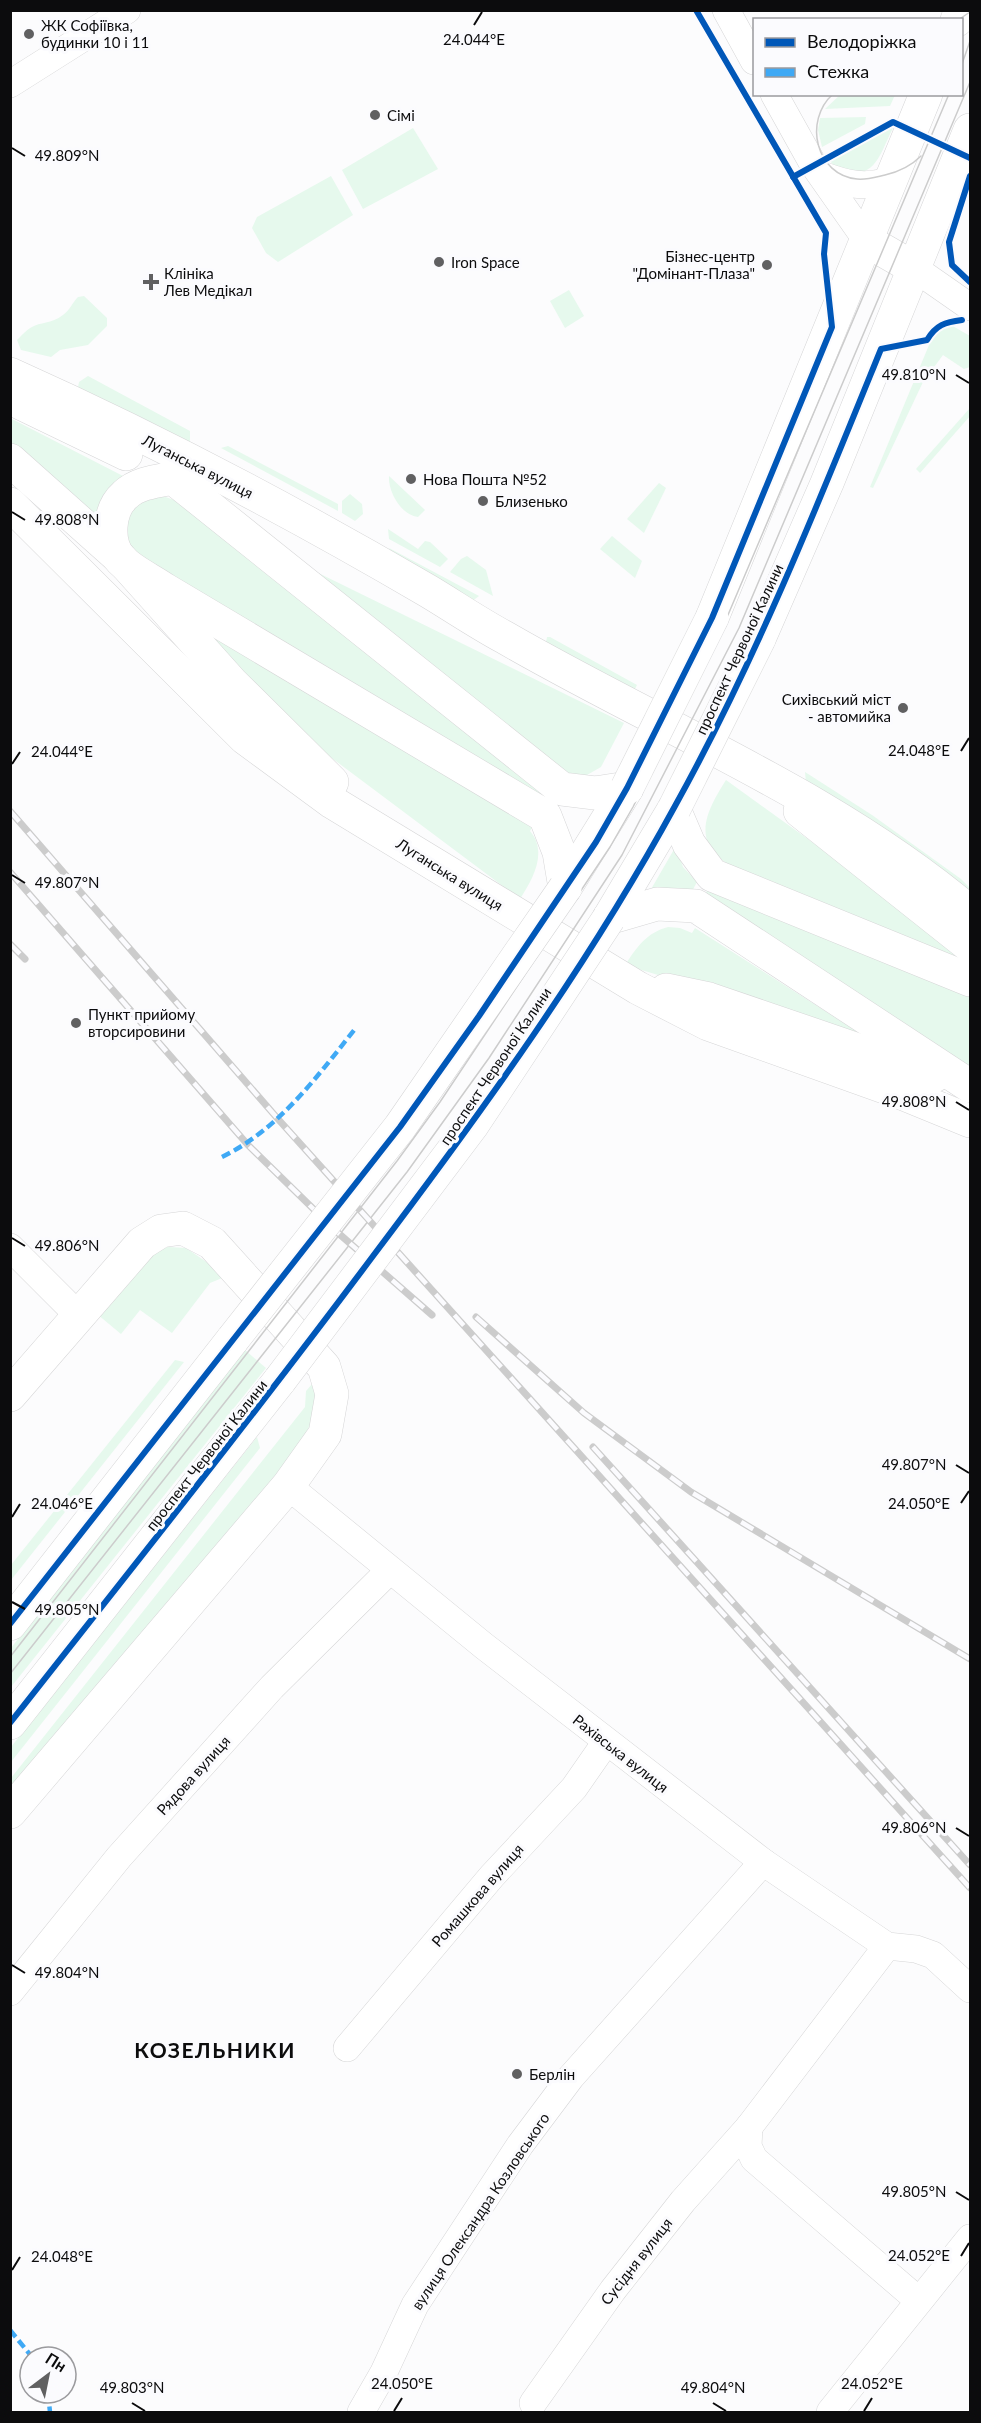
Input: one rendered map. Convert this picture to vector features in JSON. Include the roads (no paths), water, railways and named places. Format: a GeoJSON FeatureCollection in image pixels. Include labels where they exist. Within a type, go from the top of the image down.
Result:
{"type":"FeatureCollection","features":[{"type":"Feature","properties":{"kind":"main road"},"geometry":{"type":"LineString","coordinates":[[10,1624],[400,1127],[565,888],[627,788],[712,618],[925,96]]}},
{"type":"Feature","properties":{"kind":"main road","name":"проспект Червоної Калини"},"geometry":{"type":"LineString","coordinates":[[10,1723],[280,1380],[473,1124],[609,918],[674,809],[759,639],[827,483],[970,130]]}},
{"type":"Feature","properties":{"kind":"main road"},"geometry":{"type":"LineString","coordinates":[[867,241],[914,268]]}},
{"type":"Feature","properties":{"kind":"main road","name":"Луганська вулиця"},"geometry":{"type":"LineString","coordinates":[[10,374],[258,496],[429,592],[504,638],[763,774],[891,850],[970,912]]}},
{"type":"Feature","properties":{"kind":"main road"},"geometry":{"type":"LineString","coordinates":[[10,398],[173,478],[418,609],[460,627],[504,638]]}},
{"type":"Feature","properties":{"kind":"main road"},"geometry":{"type":"LineString","coordinates":[[10,460],[121,559],[232,683],[386,833]]}},
{"type":"Feature","properties":{"kind":"main road"},"geometry":{"type":"LineString","coordinates":[[565,888],[559,852],[545,816],[164,589],[121,559],[110,534],[113,512],[124,495],[143,484],[173,478],[562,789],[595,793],[627,788]]}},
{"type":"Feature","properties":{"kind":"main road","name":"Луганська вулиця"},"geometry":{"type":"LineString","coordinates":[[10,504],[245,738],[332,802],[638,988],[708,1024],[904,1094],[970,1121]]}},
{"type":"Feature","properties":{"kind":"main road"},"geometry":{"type":"LineString","coordinates":[[763,774],[834,841],[897,886],[970,946]]}},
{"type":"Feature","properties":{"kind":"main road"},"geometry":{"type":"LineString","coordinates":[[674,809],[689,844],[712,875],[970,980]]}},
{"type":"Feature","properties":{"kind":"main road"},"geometry":{"type":"LineString","coordinates":[[609,918],[657,904],[696,906],[970,1088]]}},
{"type":"Feature","properties":{"kind":"main road"},"geometry":{"type":"LineString","coordinates":[[638,988],[670,991],[709,999],[970,1088]]}},
{"type":"Feature","properties":{"kind":"main road"},"geometry":{"type":"LineString","coordinates":[[10,1395],[142,1243],[161,1231],[183,1228],[212,1243],[324,1366],[332,1394],[325,1434],[288,1486],[10,1812]]}},
{"type":"Feature","properties":{"kind":"street"},"geometry":{"type":"LineString","coordinates":[[10,84],[127,10]]}},
{"type":"Feature","properties":{"kind":"street"},"geometry":{"type":"LineString","coordinates":[[726,10],[753,59]]}},
{"type":"Feature","properties":{"kind":"street"},"geometry":{"type":"LineString","coordinates":[[775,96],[822,175],[867,241]]}},
{"type":"Feature","properties":{"kind":"street"},"geometry":{"type":"LineString","coordinates":[[822,175],[849,184],[867,186],[890,180]]}},
{"type":"Feature","properties":{"kind":"street"},"geometry":{"type":"LineString","coordinates":[[914,268],[970,307]]}},
{"type":"Feature","properties":{"kind":"street"},"geometry":{"type":"LineString","coordinates":[[10,1247],[78,1316]]}},
{"type":"Feature","properties":{"kind":"street","name":"Рахівська вулиця"},"geometry":{"type":"LineString","coordinates":[[288,1486],[389,1571],[763,1862],[887,1946],[916,1949],[933,1955],[970,1989]]}},
{"type":"Feature","properties":{"kind":"street","name":"Рядова вулиця"},"geometry":{"type":"LineString","coordinates":[[10,1992],[119,1857],[272,1687],[389,1571]]}},
{"type":"Feature","properties":{"kind":"street","name":"Ромашкова вулиця"},"geometry":{"type":"LineString","coordinates":[[347,2048],[492,1876],[574,1788],[606,1742]]}},
{"type":"Feature","properties":{"kind":"street","name":"вулиця Олександра Козловського"},"geometry":{"type":"LineString","coordinates":[[361,2412],[384,2372],[416,2304],[520,2145],[571,2077],[763,1862]]}},
{"type":"Feature","properties":{"kind":"street","name":"Сусідня вулиця"},"geometry":{"type":"LineString","coordinates":[[533,2403],[613,2290],[683,2201],[749,2127],[887,1946]]}},
{"type":"Feature","properties":{"kind":"street"},"geometry":{"type":"LineString","coordinates":[[749,2127],[748,2146],[754,2159],[918,2301]]}},
{"type":"Feature","properties":{"kind":"street"},"geometry":{"type":"LineString","coordinates":[[830,2412],[970,2238]]}},
{"type":"Feature","properties":{"kind":"tram line"},"geometry":{"type":"LineString","coordinates":[[961,18],[970,12]]}},
{"type":"Feature","properties":{"kind":"tram line"},"geometry":{"type":"LineString","coordinates":[[963,61],[970,41]]}},
{"type":"Feature","properties":{"kind":"tram line"},"geometry":{"type":"LineString","coordinates":[[10,1674],[407,1172],[489,1058],[622,855],[739,628],[970,82]]}},
{"type":"Feature","properties":{"kind":"tram line"},"geometry":{"type":"LineString","coordinates":[[831,96],[818,118],[817,132],[818,145],[823,157],[832,168],[843,175],[868,179],[900,170],[921,156]]}},
{"type":"Feature","properties":{"kind":"tram line"},"geometry":{"type":"LineString","coordinates":[[10,1657],[397,1161],[440,1102],[610,847],[633,807],[725,622],[948,96]]}},
{"type":"Feature","properties":{"kind":"railway"},"geometry":{"type":"LineString","coordinates":[[10,811],[278,1119],[970,1888]]}},
{"type":"Feature","properties":{"kind":"railway"},"geometry":{"type":"LineString","coordinates":[[10,872],[248,1145],[337,1232],[432,1315]]}},
{"type":"Feature","properties":{"kind":"railway"},"geometry":{"type":"LineString","coordinates":[[10,944],[25,959]]}},
{"type":"Feature","properties":{"kind":"railway"},"geometry":{"type":"LineString","coordinates":[[476,1317],[584,1413],[691,1492],[970,1659]]}},
{"type":"Feature","properties":{"kind":"railway"},"geometry":{"type":"LineString","coordinates":[[593,1447],[970,1865]]}},
{"type":"Feature","properties":{"kind":"place","name":"ЖК Софіївка, будинки 10 і 11"},"geometry":{"type":"Point","coordinates":[29,34]}},
{"type":"Feature","properties":{"kind":"place","name":"Сімі"},"geometry":{"type":"Point","coordinates":[375,115]}},
{"type":"Feature","properties":{"kind":"place","name":"Iron Space"},"geometry":{"type":"Point","coordinates":[439,262]}},
{"type":"Feature","properties":{"kind":"place","name":"Бізнес-центр \"Домінант-Плаза\""},"geometry":{"type":"Point","coordinates":[767,265]}},
{"type":"Feature","properties":{"kind":"place","name":"Клініка Лев Медікал"},"geometry":{"type":"Point","coordinates":[151,282]}},
{"type":"Feature","properties":{"kind":"place","name":"Нова Пошта №52"},"geometry":{"type":"Point","coordinates":[411,479]}},
{"type":"Feature","properties":{"kind":"place","name":"Близенько"},"geometry":{"type":"Point","coordinates":[483,501]}},
{"type":"Feature","properties":{"kind":"place","name":"Сихівський міст - автомийка"},"geometry":{"type":"Point","coordinates":[903,708]}},
{"type":"Feature","properties":{"kind":"place","name":"Пункт прийому вторсировини"},"geometry":{"type":"Point","coordinates":[76,1023]}},
{"type":"Feature","properties":{"kind":"place","name":"Берлін"},"geometry":{"type":"Point","coordinates":[517,2074]}},
{"type":"Feature","properties":{"kind":"district","name":"КОЗЕЛЬНИКИ"},"geometry":{"type":"Point","coordinates":[215,2049]}}]}
